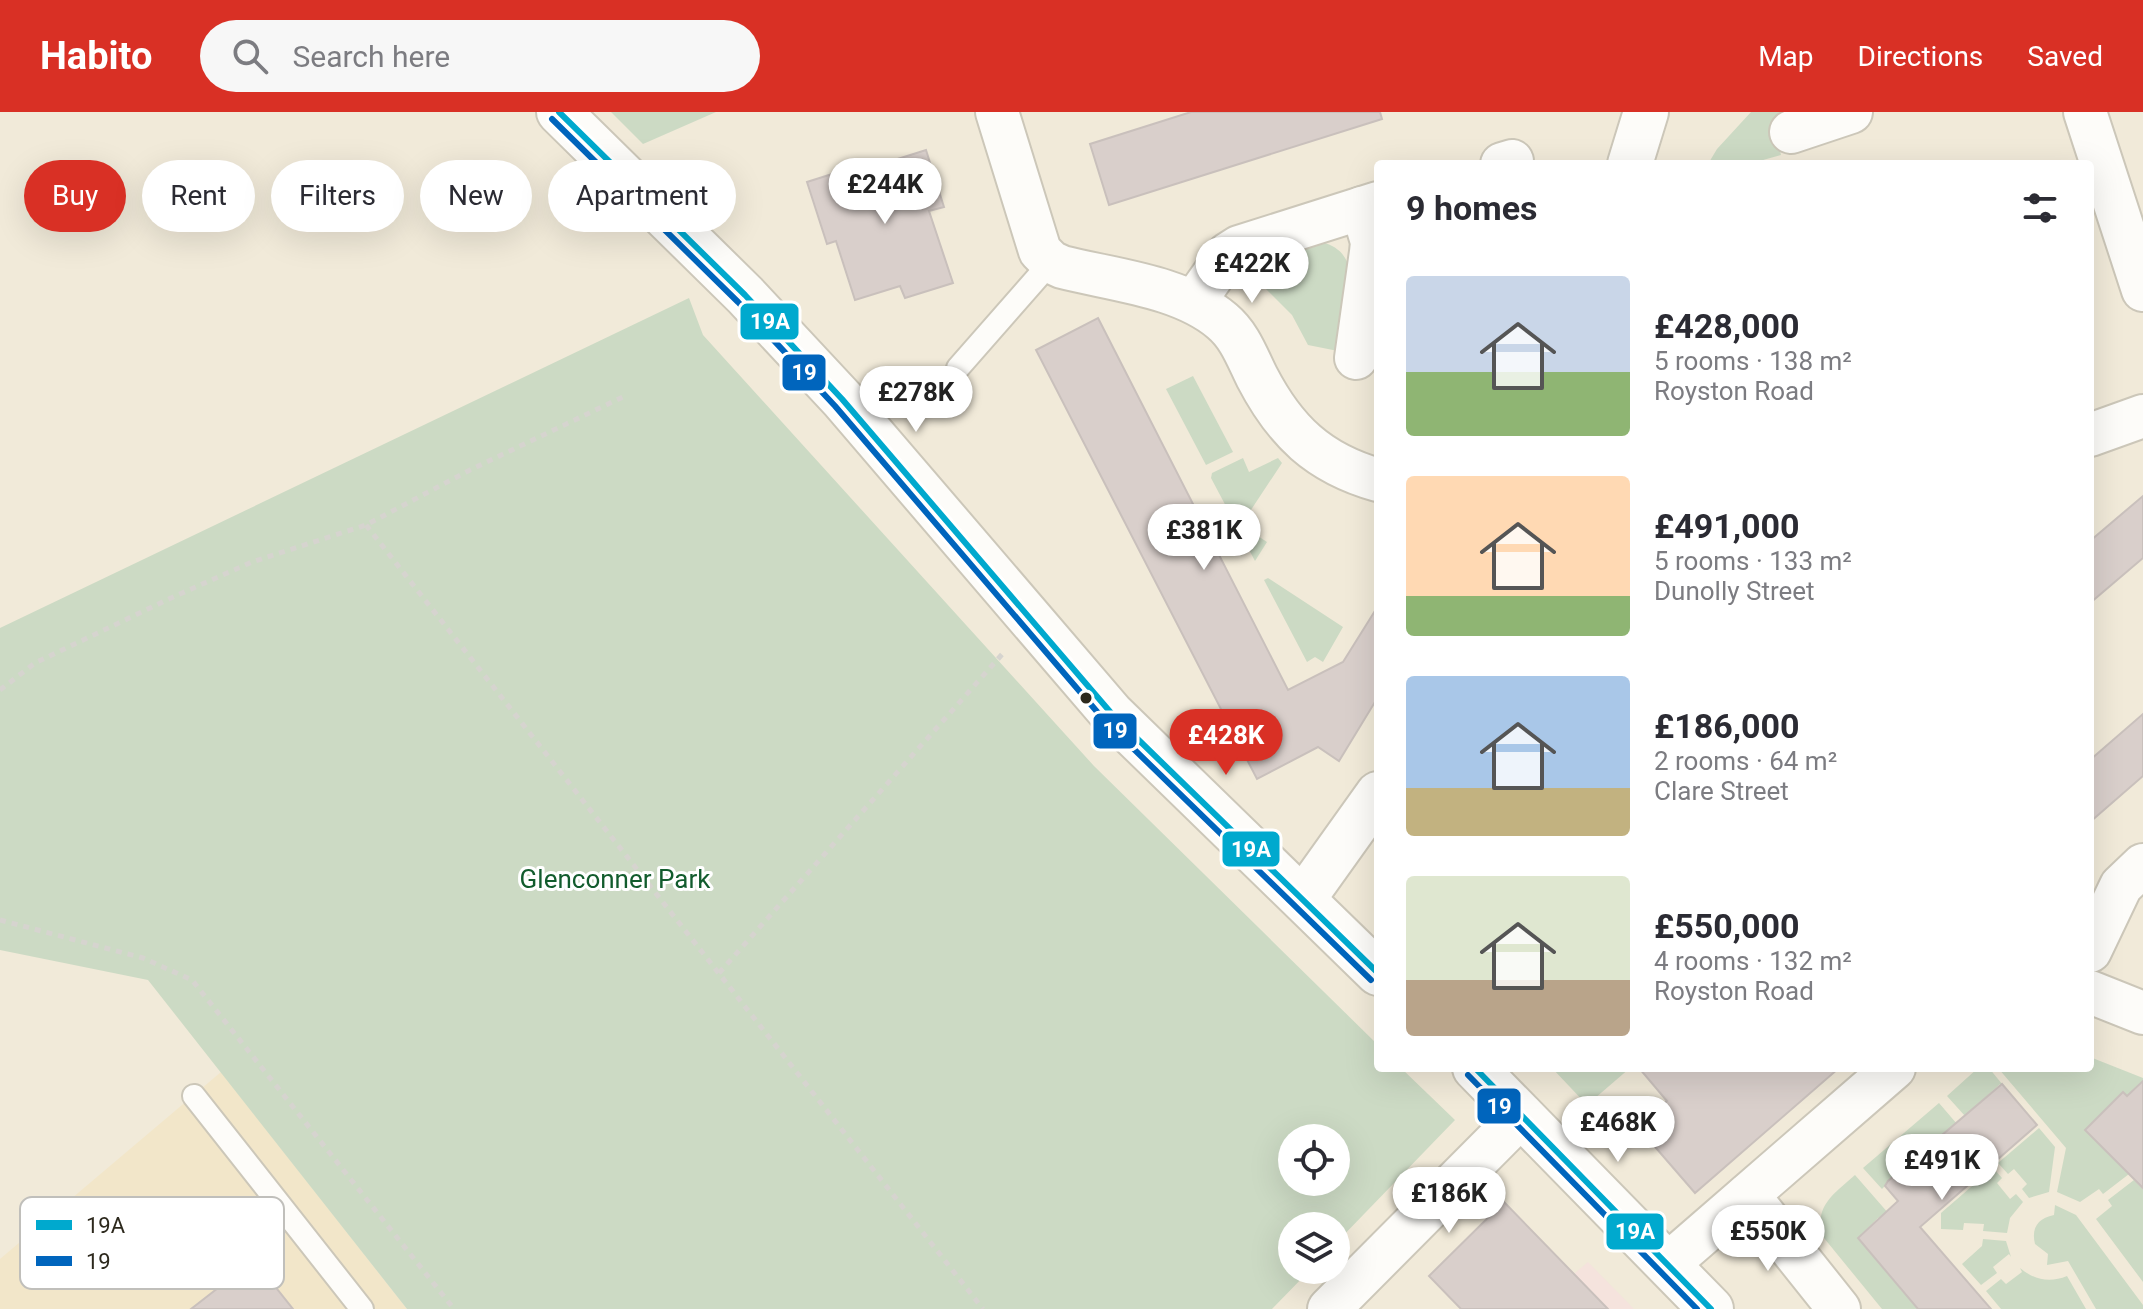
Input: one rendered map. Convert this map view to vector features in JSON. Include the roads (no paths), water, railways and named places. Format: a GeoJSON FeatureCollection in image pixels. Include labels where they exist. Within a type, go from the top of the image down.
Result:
{"type":"FeatureCollection","features":[{"type":"Feature","properties":{"kind":"street"},"geometry":{"type":"LineString","coordinates":[[559,112],[745,295],[842,399],[1112,714],[1374,969]]}},
{"type":"Feature","properties":{"kind":"street"},"geometry":{"type":"LineString","coordinates":[[997,112],[1035,241],[1051,262],[1173,294],[1194,302],[1224,322],[1234,334],[1268,398],[1294,434],[1329,460],[1374,478]]}},
{"type":"Feature","properties":{"kind":"street"},"geometry":{"type":"LineString","coordinates":[[1631,160],[1646,112]]}},
{"type":"Feature","properties":{"kind":"street"},"geometry":{"type":"LineString","coordinates":[[1791,132],[1851,112]]}},
{"type":"Feature","properties":{"kind":"street"},"geometry":{"type":"LineString","coordinates":[[2085,112],[2143,290]]}},
{"type":"Feature","properties":{"kind":"street"},"geometry":{"type":"LineString","coordinates":[[1194,302],[1228,254],[1239,247],[1370,205],[1372,242],[1356,358]]}},
{"type":"Feature","properties":{"kind":"street"},"geometry":{"type":"LineString","coordinates":[[2094,434],[2143,416]]}},
{"type":"Feature","properties":{"kind":"street"},"geometry":{"type":"LineString","coordinates":[[1303,899],[1374,800]]}},
{"type":"Feature","properties":{"kind":"street"},"geometry":{"type":"LineString","coordinates":[[2094,943],[2121,886],[2143,865]]}},
{"type":"Feature","properties":{"kind":"street"},"geometry":{"type":"LineString","coordinates":[[2094,994],[2143,1013]]}},
{"type":"Feature","properties":{"kind":"street"},"geometry":{"type":"LineString","coordinates":[[1479,1072],[1711,1309]]}},
{"type":"Feature","properties":{"kind":"street"},"geometry":{"type":"LineString","coordinates":[[1668,1264],[1889,1072]]}},
{"type":"Feature","properties":{"kind":"street"},"geometry":{"type":"LineString","coordinates":[[1329,1309],[1522,1115]]}},
{"type":"Feature","properties":{"kind":"street"},"geometry":{"type":"LineString","coordinates":[[1748,1195],[1839,1309]]}},
{"type":"Feature","properties":{"kind":"lane"},"geometry":{"type":"LineString","coordinates":[[958,368],[1051,262]]}},
{"type":"Feature","properties":{"kind":"lane"},"geometry":{"type":"LineString","coordinates":[[194,1096],[274,1197]]}},
{"type":"Feature","properties":{"kind":"lane"},"geometry":{"type":"LineString","coordinates":[[284,1210],[362,1309]]}},
{"type":"Feature","properties":{"kind":"park label","name":"Glenconner Park"},"geometry":{"type":"Point","coordinates":[615,879]}}]}
